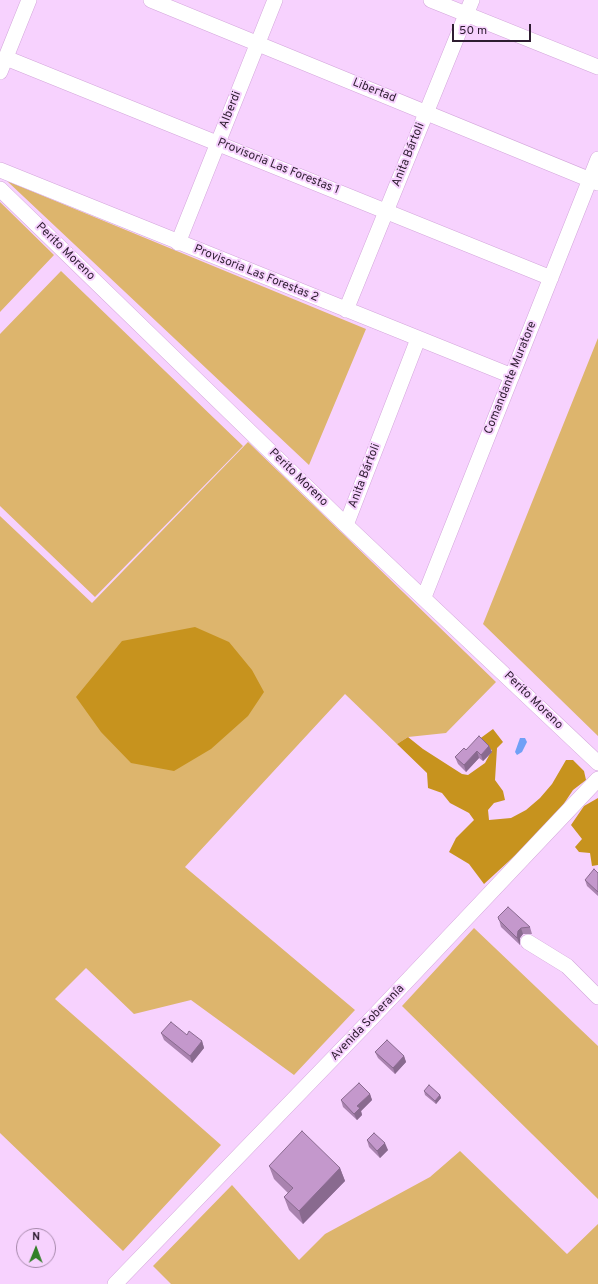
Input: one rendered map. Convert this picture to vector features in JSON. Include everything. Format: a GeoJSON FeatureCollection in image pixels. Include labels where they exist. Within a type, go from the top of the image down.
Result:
{"type":"FeatureCollection","features":[{"type":"Feature","properties":{"kind":"street"},"geometry":{"type":"LineString","coordinates":[[3,65],[29,0]]}},
{"type":"Feature","properties":{"kind":"street","name":"Libertad"},"geometry":{"type":"LineString","coordinates":[[151,0],[594,181]]}},
{"type":"Feature","properties":{"kind":"street","name":"Alberdi"},"geometry":{"type":"LineString","coordinates":[[178,243],[275,0]]}},
{"type":"Feature","properties":{"kind":"street"},"geometry":{"type":"LineString","coordinates":[[431,0],[598,67]]}},
{"type":"Feature","properties":{"kind":"street","name":"Anita Bártoli"},"geometry":{"type":"LineString","coordinates":[[346,310],[472,0]]}},
{"type":"Feature","properties":{"kind":"street","name":"Provisoria Las Forestas 1"},"geometry":{"type":"LineString","coordinates":[[3,65],[218,143],[551,278]]}},
{"type":"Feature","properties":{"kind":"street","name":"Comandante Muratore"},"geometry":{"type":"LineString","coordinates":[[424,597],[551,278],[594,181],[598,159]]}},
{"type":"Feature","properties":{"kind":"street","name":"Provisoria Las Forestas 2"},"geometry":{"type":"LineString","coordinates":[[0,170],[178,243],[512,376]]}},
{"type":"Feature","properties":{"kind":"street","name":"Perito Moreno"},"geometry":{"type":"LineString","coordinates":[[0,189],[346,524],[598,764]]}},
{"type":"Feature","properties":{"kind":"street","name":"Anita Bártoli"},"geometry":{"type":"LineString","coordinates":[[346,524],[418,339]]}},
{"type":"Feature","properties":{"kind":"street","name":"Avenida Soberanía"},"geometry":{"type":"LineString","coordinates":[[114,1284],[383,1006],[598,779]]}},
{"type":"Feature","properties":{"kind":"street"},"geometry":{"type":"LineString","coordinates":[[528,942],[567,966],[598,997]]}},
{"type":"Feature","properties":{"kind":"shaded area"},"geometry":{"type":"Polygon","coordinates":[[[7,181],[366,329],[309,465],[7,181]]]}},
{"type":"Feature","properties":{"kind":"shaded area"},"geometry":{"type":"Polygon","coordinates":[[[0,202],[54,255],[0,312],[0,202]]]}},
{"type":"Feature","properties":{"kind":"shaded area"},"geometry":{"type":"Polygon","coordinates":[[[61,271],[243,446],[95,597],[0,506],[0,334],[61,271]]]}},
{"type":"Feature","properties":{"kind":"shaded area"},"geometry":{"type":"Polygon","coordinates":[[[598,338],[598,736],[483,624],[598,338]]]}},
{"type":"Feature","properties":{"kind":"shaded area"},"geometry":{"type":"Polygon","coordinates":[[[248,442],[496,682],[446,733],[408,737],[397,744],[345,694],[185,867],[355,1010],[294,1075],[191,1000],[134,1014],[86,968],[55,999],[221,1145],[123,1251],[0,1133],[0,516],[92,603],[248,442]]]}},
{"type":"Feature","properties":{"kind":"shaded area"},"geometry":{"type":"Polygon","coordinates":[[[195,627],[229,642],[252,670],[264,692],[248,716],[211,749],[174,771],[131,763],[101,732],[76,697],[122,641],[195,627]]]}},
{"type":"Feature","properties":{"kind":"shaded area"},"geometry":{"type":"Polygon","coordinates":[[[493,729],[503,742],[497,748],[495,780],[503,791],[505,800],[494,803],[488,810],[489,820],[511,818],[526,810],[540,798],[552,784],[566,760],[573,760],[584,771],[586,780],[573,790],[559,811],[532,840],[484,884],[469,864],[449,852],[456,838],[474,820],[469,813],[450,803],[442,793],[428,788],[427,773],[397,744],[408,737],[423,749],[462,774],[468,775],[485,763],[492,750],[484,748],[478,740],[493,729]]]}},
{"type":"Feature","properties":{"kind":"shaded area"},"geometry":{"type":"Polygon","coordinates":[[[598,798],[598,865],[592,866],[590,853],[579,852],[575,847],[582,839],[571,825],[584,806],[598,798]]]}},
{"type":"Feature","properties":{"kind":"shaded area"},"geometry":{"type":"Polygon","coordinates":[[[474,928],[598,1046],[598,1199],[402,1006],[474,928]]]}},
{"type":"Feature","properties":{"kind":"shaded area"},"geometry":{"type":"Polygon","coordinates":[[[460,1151],[567,1254],[598,1224],[598,1284],[171,1284],[153,1266],[232,1185],[299,1260],[325,1234],[430,1177],[460,1151]]]}},
{"type":"Feature","properties":{"kind":"water"},"geometry":{"type":"Polygon","coordinates":[[[520,738],[525,738],[527,742],[522,752],[517,755],[515,752],[520,738]]]}},
{"type":"Feature","properties":{"kind":"building"},"geometry":{"type":"Polygon","coordinates":[[[479,736],[489,746],[481,755],[477,751],[464,765],[455,757],[464,748],[466,750],[479,736]]]}},
{"type":"Feature","properties":{"kind":"building"},"geometry":{"type":"Polygon","coordinates":[[[594,869],[598,873],[598,892],[585,880],[594,869]]]}},
{"type":"Feature","properties":{"kind":"building"},"geometry":{"type":"Polygon","coordinates":[[[508,907],[530,927],[521,928],[518,931],[517,938],[499,920],[498,917],[508,907]]]}},
{"type":"Feature","properties":{"kind":"building"},"geometry":{"type":"Polygon","coordinates":[[[171,1022],[187,1035],[189,1031],[202,1041],[190,1056],[161,1033],[171,1022]]]}},
{"type":"Feature","properties":{"kind":"building"},"geometry":{"type":"Polygon","coordinates":[[[387,1040],[404,1056],[393,1068],[375,1052],[387,1040]]]}},
{"type":"Feature","properties":{"kind":"building"},"geometry":{"type":"Polygon","coordinates":[[[359,1083],[370,1094],[357,1106],[360,1108],[354,1114],[341,1100],[359,1083]]]}},
{"type":"Feature","properties":{"kind":"building"},"geometry":{"type":"Polygon","coordinates":[[[429,1085],[440,1095],[435,1101],[424,1091],[429,1085]]]}},
{"type":"Feature","properties":{"kind":"building"},"geometry":{"type":"Polygon","coordinates":[[[302,1131],[340,1168],[299,1211],[284,1197],[293,1188],[269,1166],[302,1131]]]}},
{"type":"Feature","properties":{"kind":"building"},"geometry":{"type":"Polygon","coordinates":[[[374,1133],[385,1143],[377,1151],[367,1140],[374,1133]]]}}]}
